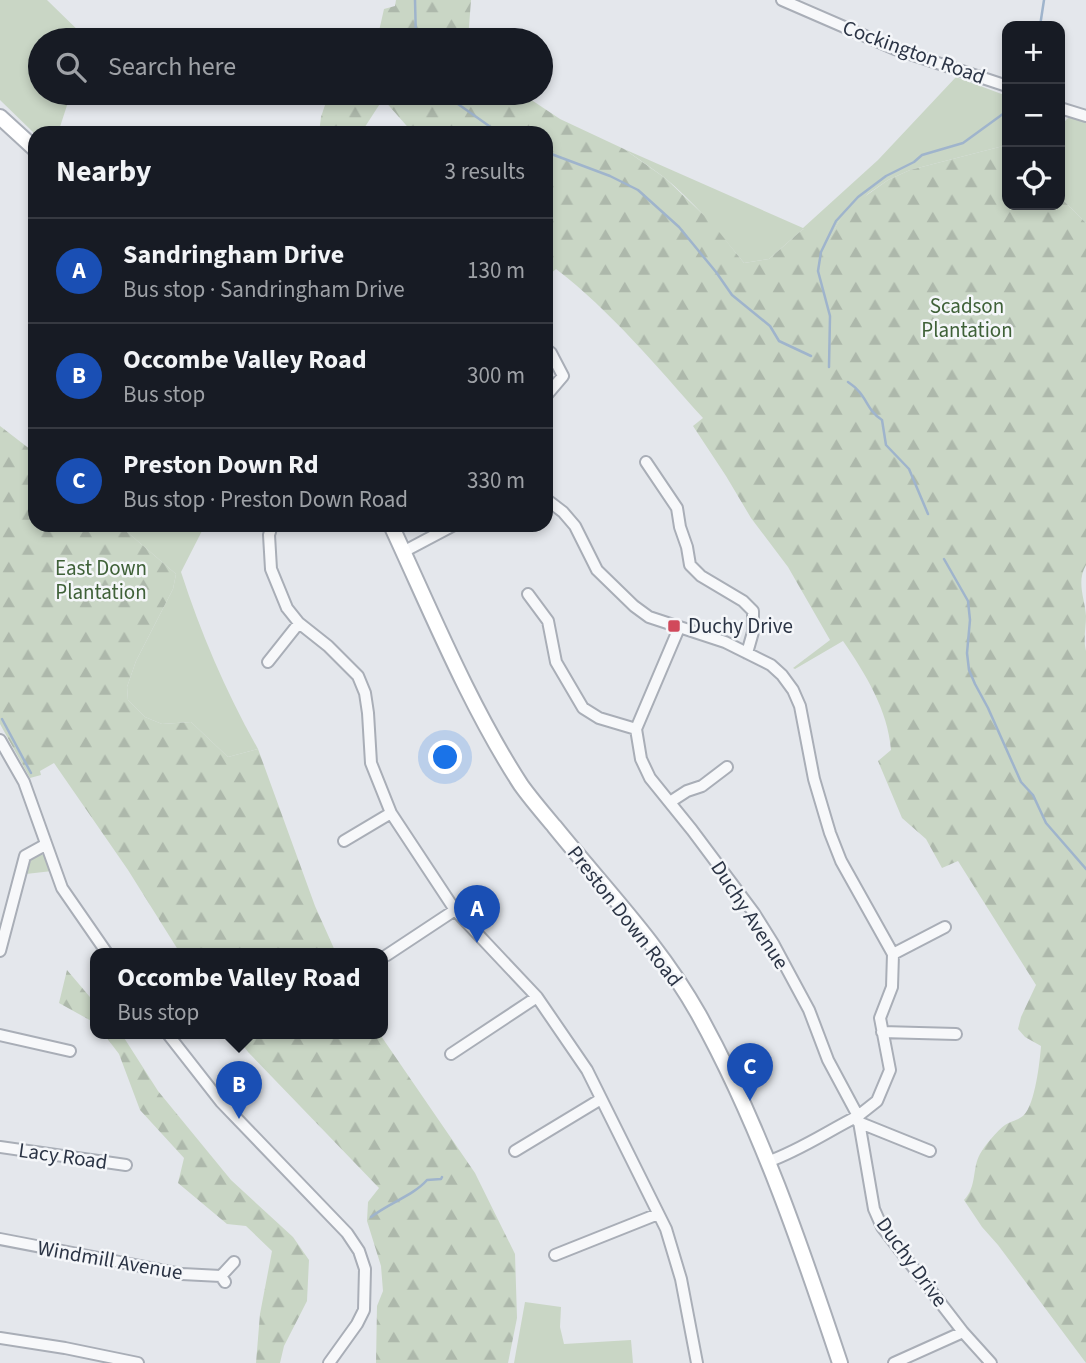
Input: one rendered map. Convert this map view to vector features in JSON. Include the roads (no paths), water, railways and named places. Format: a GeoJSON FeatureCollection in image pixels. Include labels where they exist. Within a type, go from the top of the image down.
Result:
{"type":"FeatureCollection","features":[{"type":"Feature","properties":{"kind":"street","name":"Cockington Road"},"geometry":{"type":"LineString","coordinates":[[782,0],[895,49],[1002,84]]}},
{"type":"Feature","properties":{"kind":"street"},"geometry":{"type":"LineString","coordinates":[[1065,110],[1086,116]]}},
{"type":"Feature","properties":{"kind":"street"},"geometry":{"type":"LineString","coordinates":[[0,117],[28,143]]}},
{"type":"Feature","properties":{"kind":"street"},"geometry":{"type":"LineString","coordinates":[[553,357],[563,376],[553,388]]}},
{"type":"Feature","properties":{"kind":"street"},"geometry":{"type":"LineString","coordinates":[[646,462],[677,508],[690,565],[701,576],[743,601],[753,611],[753,632],[747,653]]}},
{"type":"Feature","properties":{"kind":"street"},"geometry":{"type":"LineString","coordinates":[[553,504],[575,526],[597,570],[617,591],[649,617],[725,642],[771,665],[782,675],[800,706],[814,779],[833,842],[893,954],[892,987],[880,1018],[890,1070],[877,1101],[858,1119],[788,1155],[767,1162]]}},
{"type":"Feature","properties":{"kind":"street"},"geometry":{"type":"LineString","coordinates":[[270,532],[271,569],[288,608],[299,623],[328,646],[358,676],[365,693],[368,713],[371,763],[391,813],[456,909],[537,997],[587,1070],[666,1229],[681,1279],[697,1363]]}},
{"type":"Feature","properties":{"kind":"street","name":"Preston Down Road"},"geometry":{"type":"LineString","coordinates":[[394,532],[421,593],[495,741],[523,787],[642,932],[678,981],[717,1050],[795,1233],[840,1363]]}},
{"type":"Feature","properties":{"kind":"street"},"geometry":{"type":"LineString","coordinates":[[403,552],[441,532]]}},
{"type":"Feature","properties":{"kind":"street"},"geometry":{"type":"LineString","coordinates":[[528,594],[548,621],[556,662],[583,708],[599,718],[636,729],[679,628]]}},
{"type":"Feature","properties":{"kind":"street"},"geometry":{"type":"LineString","coordinates":[[268,662],[299,623]]}},
{"type":"Feature","properties":{"kind":"street","name":"Duchy Avenue"},"geometry":{"type":"LineString","coordinates":[[636,729],[641,759],[650,778],[754,913],[774,946],[809,1010],[828,1060],[858,1119]]}},
{"type":"Feature","properties":{"kind":"street"},"geometry":{"type":"LineString","coordinates":[[0,740],[24,782],[62,888],[104,948]]}},
{"type":"Feature","properties":{"kind":"street"},"geometry":{"type":"LineString","coordinates":[[670,802],[687,791],[702,786],[727,767]]}},
{"type":"Feature","properties":{"kind":"street"},"geometry":{"type":"LineString","coordinates":[[344,841],[391,813]]}},
{"type":"Feature","properties":{"kind":"street"},"geometry":{"type":"LineString","coordinates":[[0,951],[25,856],[45,845]]}},
{"type":"Feature","properties":{"kind":"street"},"geometry":{"type":"LineString","coordinates":[[388,954],[456,909]]}},
{"type":"Feature","properties":{"kind":"street"},"geometry":{"type":"LineString","coordinates":[[893,954],[945,927]]}},
{"type":"Feature","properties":{"kind":"street"},"geometry":{"type":"LineString","coordinates":[[451,1054],[537,997]]}},
{"type":"Feature","properties":{"kind":"street"},"geometry":{"type":"LineString","coordinates":[[882,1032],[956,1034]]}},
{"type":"Feature","properties":{"kind":"street"},"geometry":{"type":"LineString","coordinates":[[0,1035],[70,1051]]}},
{"type":"Feature","properties":{"kind":"street"},"geometry":{"type":"LineString","coordinates":[[172,1039],[221,1102],[347,1233],[359,1251],[365,1269],[364,1310],[329,1363]]}},
{"type":"Feature","properties":{"kind":"street"},"geometry":{"type":"LineString","coordinates":[[515,1151],[601,1099]]}},
{"type":"Feature","properties":{"kind":"street"},"geometry":{"type":"LineString","coordinates":[[858,1119],[930,1151]]}},
{"type":"Feature","properties":{"kind":"street","name":"Duchy Drive"},"geometry":{"type":"LineString","coordinates":[[858,1119],[874,1209],[882,1227],[963,1332],[991,1363]]}},
{"type":"Feature","properties":{"kind":"street","name":"Lacy Road"},"geometry":{"type":"LineString","coordinates":[[0,1147],[126,1165]]}},
{"type":"Feature","properties":{"kind":"street"},"geometry":{"type":"LineString","coordinates":[[555,1255],[658,1214]]}},
{"type":"Feature","properties":{"kind":"street","name":"Windmill Avenue"},"geometry":{"type":"LineString","coordinates":[[0,1240],[182,1274],[223,1279],[234,1262]]}},
{"type":"Feature","properties":{"kind":"street"},"geometry":{"type":"LineString","coordinates":[[182,1274],[188,1285]]}},
{"type":"Feature","properties":{"kind":"street"},"geometry":{"type":"LineString","coordinates":[[894,1363],[963,1332]]}},
{"type":"Feature","properties":{"kind":"street"},"geometry":{"type":"LineString","coordinates":[[0,1338],[138,1363]]}},
{"type":"Feature","properties":{"kind":"waterway"},"geometry":{"type":"LineString","coordinates":[[415,0],[416,28]]}},
{"type":"Feature","properties":{"kind":"waterway"},"geometry":{"type":"LineString","coordinates":[[1041,21],[1044,0]]}},
{"type":"Feature","properties":{"kind":"waterway"},"geometry":{"type":"LineString","coordinates":[[459,105],[489,126]]}},
{"type":"Feature","properties":{"kind":"waterway"},"geometry":{"type":"LineString","coordinates":[[829,367],[830,316],[818,271],[821,252],[836,221],[858,197],[886,176],[922,155],[963,143],[1002,115]]}},
{"type":"Feature","properties":{"kind":"waterway"},"geometry":{"type":"LineString","coordinates":[[553,155],[610,176],[638,190],[679,227],[732,295],[770,326],[779,341],[811,356]]}},
{"type":"Feature","properties":{"kind":"waterway"},"geometry":{"type":"LineString","coordinates":[[848,382],[882,420],[886,445],[909,469],[928,514]]}},
{"type":"Feature","properties":{"kind":"waterway"},"geometry":{"type":"LineString","coordinates":[[944,559],[968,601],[970,620],[967,653],[969,670],[975,684],[1021,782],[1033,795],[1046,823],[1086,869]]}},
{"type":"Feature","properties":{"kind":"waterway"},"geometry":{"type":"LineString","coordinates":[[2,719],[31,773]]}},
{"type":"Feature","properties":{"kind":"waterway"},"geometry":{"type":"LineString","coordinates":[[371,1217],[427,1180],[442,1177]]}},
{"type":"Feature","properties":{"kind":"place","name":"Duchy Drive"},"geometry":{"type":"Point","coordinates":[674,626]}},
{"type":"Feature","properties":{"kind":"place","name":"Sandringham Drive"},"geometry":{"type":"Point","coordinates":[477,943]}},
{"type":"Feature","properties":{"kind":"place","name":"Preston Down Rd"},"geometry":{"type":"Point","coordinates":[750,1101]}},
{"type":"Feature","properties":{"kind":"place","name":"Occombe Valley Road"},"geometry":{"type":"Point","coordinates":[239,1119]}},
{"type":"Feature","properties":{"kind":"park label","name":"Scadson Plantation"},"geometry":{"type":"Point","coordinates":[967,318]}},
{"type":"Feature","properties":{"kind":"park label","name":"East Down Plantation"},"geometry":{"type":"Point","coordinates":[101,580]}}]}
